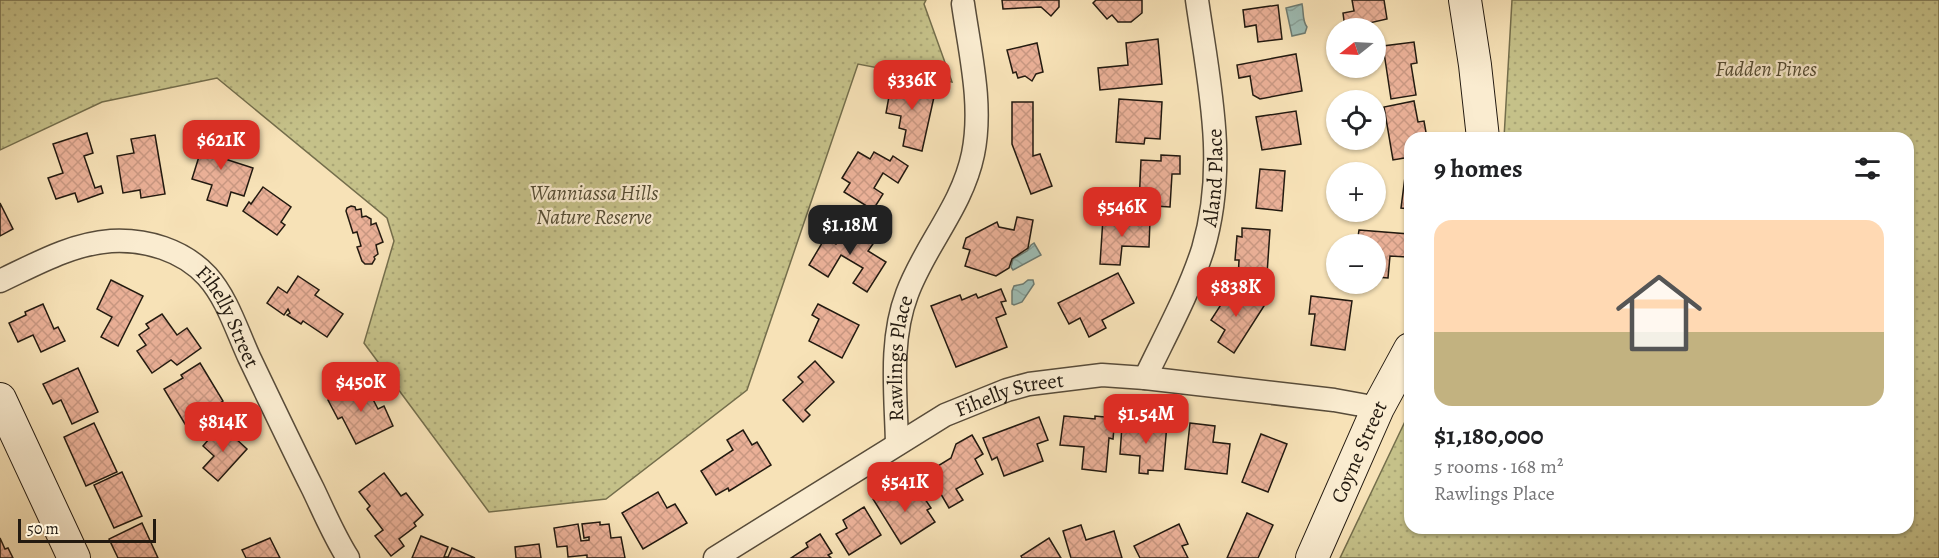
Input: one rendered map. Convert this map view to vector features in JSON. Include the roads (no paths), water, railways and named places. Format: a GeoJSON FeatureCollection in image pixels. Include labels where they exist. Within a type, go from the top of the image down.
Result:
{"type":"FeatureCollection","features":[{"type":"Feature","properties":{"kind":"street","name":"Aland Place"},"geometry":{"type":"LineString","coordinates":[[1145,378],[1195,270],[1203,248],[1213,203],[1216,180],[1216,135],[1197,0]]}},
{"type":"Feature","properties":{"kind":"street"},"geometry":{"type":"LineString","coordinates":[[1465,0],[1482,132]]}},
{"type":"Feature","properties":{"kind":"street","name":"Rawlings Place"},"geometry":{"type":"LineString","coordinates":[[897,444],[897,342],[906,296],[921,262],[952,211],[960,193],[972,156],[975,138],[977,100],[963,4]]}},
{"type":"Feature","properties":{"kind":"street","name":"Fihelly Street"},"geometry":{"type":"LineString","coordinates":[[0,281],[64,251],[79,246],[112,241],[144,243],[173,252],[186,259],[207,277],[222,298],[287,437],[348,558]]}},
{"type":"Feature","properties":{"kind":"street","name":"Coyne Street"},"geometry":{"type":"LineString","coordinates":[[1312,558],[1378,408],[1404,360]]}},
{"type":"Feature","properties":{"kind":"street","name":"Fihelly Street"},"geometry":{"type":"LineString","coordinates":[[715,558],[945,415],[1007,390],[1058,379],[1091,376],[1145,378],[1334,400],[1378,408]]}},
{"type":"Feature","properties":{"kind":"street"},"geometry":{"type":"LineString","coordinates":[[0,399],[74,558]]}},
{"type":"Feature","properties":{"kind":"street"},"geometry":{"type":"LineString","coordinates":[[0,424],[63,558]]}},
{"type":"Feature","properties":{"kind":"water"},"geometry":{"type":"Polygon","coordinates":[[[1302,4],[1307,27],[1305,33],[1292,36],[1286,8],[1302,4]]]}},
{"type":"Feature","properties":{"kind":"water"},"geometry":{"type":"Polygon","coordinates":[[[1034,243],[1041,255],[1013,270],[1011,267],[1013,259],[1027,251],[1034,243]]]}},
{"type":"Feature","properties":{"kind":"water"},"geometry":{"type":"Polygon","coordinates":[[[1033,280],[1034,284],[1022,302],[1012,304],[1014,286],[1033,280]]]}},
{"type":"Feature","properties":{"kind":"park label","name":"Fadden Pines"},"geometry":{"type":"Point","coordinates":[1766,69]}},
{"type":"Feature","properties":{"kind":"park label","name":"Wanniassa Hills Nature Reserve"},"geometry":{"type":"Point","coordinates":[594,205]}}]}
